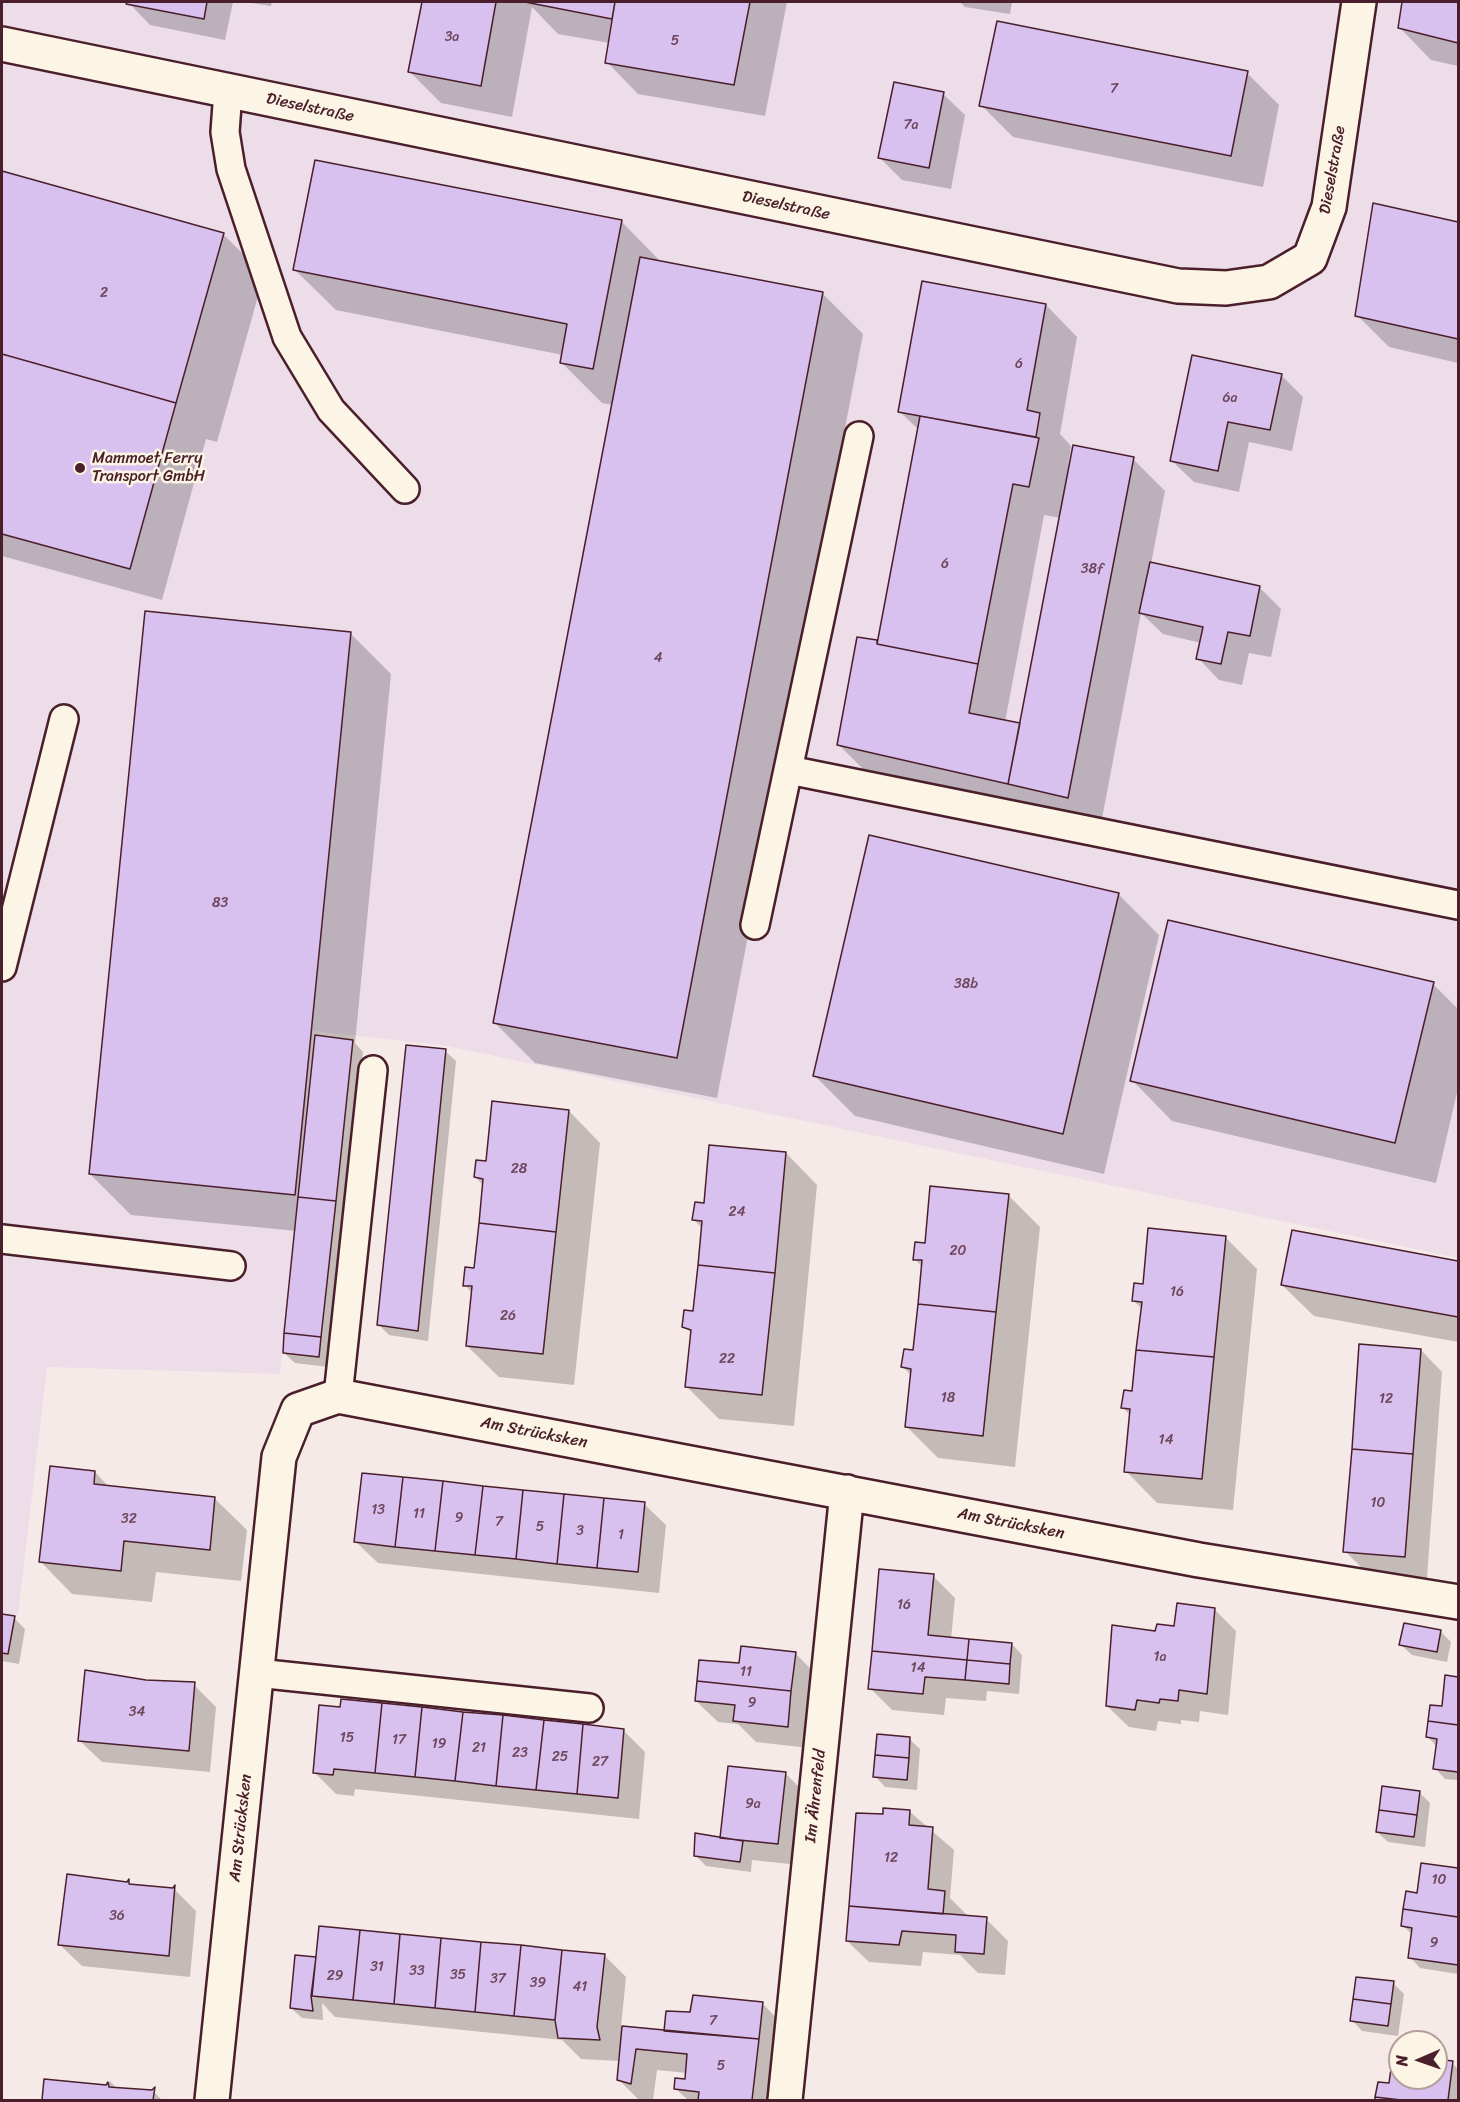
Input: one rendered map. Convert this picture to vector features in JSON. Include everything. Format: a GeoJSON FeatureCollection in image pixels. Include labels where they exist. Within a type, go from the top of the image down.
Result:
{"type":"FeatureCollection","features":[{"type":"Feature","properties":{"kind":"street","name":"Dieselstraße"},"geometry":{"type":"LineString","coordinates":[[2,45],[1179,286],[1226,288],[1269,282],[1310,258],[1329,207],[1359,2]]}},
{"type":"Feature","properties":{"kind":"street","name":"Am Strücksken"},"geometry":{"type":"LineString","coordinates":[[212,2100],[279,1457],[298,1410],[338,1396],[1199,1560],[1458,1602]]}},
{"type":"Feature","properties":{"kind":"street","name":"Im Ährenfeld"},"geometry":{"type":"LineString","coordinates":[[785,2100],[847,1492]]}},
{"type":"Feature","properties":{"kind":"lane"},"geometry":{"type":"LineString","coordinates":[[228,91],[225,132],[231,169],[287,337],[331,410],[405,489]]}},
{"type":"Feature","properties":{"kind":"lane"},"geometry":{"type":"LineString","coordinates":[[755,925],[859,436]]}},
{"type":"Feature","properties":{"kind":"lane"},"geometry":{"type":"LineString","coordinates":[[2,967],[64,719]]}},
{"type":"Feature","properties":{"kind":"lane"},"geometry":{"type":"LineString","coordinates":[[789,770],[1458,905]]}},
{"type":"Feature","properties":{"kind":"lane"},"geometry":{"type":"LineString","coordinates":[[338,1396],[373,1070]]}},
{"type":"Feature","properties":{"kind":"lane"},"geometry":{"type":"LineString","coordinates":[[2,1239],[231,1266]]}},
{"type":"Feature","properties":{"kind":"lane"},"geometry":{"type":"LineString","coordinates":[[257,1673],[589,1708]]}},
{"type":"Feature","properties":{"kind":"shaded area"},"geometry":{"type":"Polygon","coordinates":[[[2,2],[1458,2],[1458,1258],[447,1046],[313,1031],[280,1374],[47,1367],[18,1615],[2,1613],[2,2]]]}},
{"type":"Feature","properties":{"kind":"building"},"geometry":{"type":"Polygon","coordinates":[[[127,2],[207,2],[204,19],[126,4],[127,2]]]}},
{"type":"Feature","properties":{"kind":"building"},"geometry":{"type":"Polygon","coordinates":[[[422,2],[496,2],[481,86],[408,72],[422,2]]]}},
{"type":"Feature","properties":{"kind":"building"},"geometry":{"type":"Polygon","coordinates":[[[525,2],[615,2],[612,19],[525,2]]]}},
{"type":"Feature","properties":{"kind":"building"},"geometry":{"type":"Polygon","coordinates":[[[615,2],[750,2],[734,85],[605,63],[615,2]]]}},
{"type":"Feature","properties":{"kind":"building"},"geometry":{"type":"Polygon","coordinates":[[[1402,2],[1458,2],[1458,43],[1398,28],[1402,2]]]}},
{"type":"Feature","properties":{"kind":"building"},"geometry":{"type":"Polygon","coordinates":[[[997,21],[1248,71],[1231,156],[979,106],[997,21]]]}},
{"type":"Feature","properties":{"kind":"building"},"geometry":{"type":"Polygon","coordinates":[[[894,82],[944,92],[929,168],[878,158],[894,82]]]}},
{"type":"Feature","properties":{"kind":"building"},"geometry":{"type":"Polygon","coordinates":[[[315,160],[622,220],[593,369],[560,363],[567,324],[293,270],[315,160]]]}},
{"type":"Feature","properties":{"kind":"building"},"geometry":{"type":"Polygon","coordinates":[[[2,171],[224,233],[176,403],[2,354],[2,171]]]}},
{"type":"Feature","properties":{"kind":"building"},"geometry":{"type":"Polygon","coordinates":[[[1373,203],[1458,222],[1458,339],[1355,316],[1373,203]]]}},
{"type":"Feature","properties":{"kind":"building"},"geometry":{"type":"Polygon","coordinates":[[[640,257],[823,292],[677,1058],[493,1023],[640,257]]]}},
{"type":"Feature","properties":{"kind":"building"},"geometry":{"type":"Polygon","coordinates":[[[922,281],[1046,304],[1027,410],[1040,413],[1036,437],[898,412],[922,281]]]}},
{"type":"Feature","properties":{"kind":"building","name":"Mammoet Ferry Transport GmbH"},"geometry":{"type":"Polygon","coordinates":[[[2,354],[176,403],[130,569],[2,534],[2,354]]]}},
{"type":"Feature","properties":{"kind":"building"},"geometry":{"type":"Polygon","coordinates":[[[1192,355],[1282,374],[1270,430],[1228,422],[1218,471],[1170,461],[1192,355]]]}},
{"type":"Feature","properties":{"kind":"building"},"geometry":{"type":"Polygon","coordinates":[[[920,416],[1039,438],[1029,487],[1013,484],[978,664],[877,644],[920,416]]]}},
{"type":"Feature","properties":{"kind":"building"},"geometry":{"type":"Polygon","coordinates":[[[1073,445],[1134,457],[1068,798],[1008,784],[1073,445]]]}},
{"type":"Feature","properties":{"kind":"building"},"geometry":{"type":"Polygon","coordinates":[[[1150,562],[1260,586],[1250,636],[1228,632],[1221,664],[1196,659],[1203,627],[1139,613],[1150,562]]]}},
{"type":"Feature","properties":{"kind":"building"},"geometry":{"type":"Polygon","coordinates":[[[145,611],[351,632],[295,1195],[89,1174],[145,611]]]}},
{"type":"Feature","properties":{"kind":"building"},"geometry":{"type":"Polygon","coordinates":[[[857,637],[877,640],[877,644],[978,664],[969,713],[1020,723],[1008,784],[837,745],[857,637]]]}},
{"type":"Feature","properties":{"kind":"building"},"geometry":{"type":"Polygon","coordinates":[[[869,835],[1119,893],[1063,1134],[813,1076],[869,835]]]}},
{"type":"Feature","properties":{"kind":"building"},"geometry":{"type":"Polygon","coordinates":[[[1168,920],[1434,982],[1395,1143],[1130,1081],[1168,920]]]}},
{"type":"Feature","properties":{"kind":"building"},"geometry":{"type":"Polygon","coordinates":[[[315,1035],[353,1040],[336,1201],[298,1197],[315,1035]]]}},
{"type":"Feature","properties":{"kind":"building"},"geometry":{"type":"Polygon","coordinates":[[[406,1045],[446,1049],[418,1331],[377,1325],[406,1045]]]}},
{"type":"Feature","properties":{"kind":"building"},"geometry":{"type":"Polygon","coordinates":[[[492,1101],[569,1110],[556,1232],[479,1223],[483,1179],[474,1177],[476,1160],[486,1161],[492,1101]]]}},
{"type":"Feature","properties":{"kind":"building"},"geometry":{"type":"Polygon","coordinates":[[[709,1145],[786,1152],[775,1273],[698,1265],[702,1221],[692,1220],[695,1202],[704,1203],[709,1145]]]}},
{"type":"Feature","properties":{"kind":"building"},"geometry":{"type":"Polygon","coordinates":[[[930,1186],[1009,1194],[996,1312],[918,1304],[922,1260],[913,1260],[915,1242],[925,1243],[930,1186]]]}},
{"type":"Feature","properties":{"kind":"building"},"geometry":{"type":"Polygon","coordinates":[[[298,1197],[336,1201],[321,1337],[284,1333],[298,1197]]]}},
{"type":"Feature","properties":{"kind":"building"},"geometry":{"type":"Polygon","coordinates":[[[479,1223],[556,1232],[543,1354],[466,1346],[472,1286],[463,1286],[465,1267],[474,1268],[479,1223]]]}},
{"type":"Feature","properties":{"kind":"building"},"geometry":{"type":"Polygon","coordinates":[[[1148,1228],[1226,1236],[1214,1357],[1136,1350],[1142,1302],[1132,1301],[1134,1283],[1143,1284],[1148,1228]]]}},
{"type":"Feature","properties":{"kind":"building"},"geometry":{"type":"Polygon","coordinates":[[[1292,1230],[1458,1261],[1458,1317],[1281,1285],[1292,1230]]]}},
{"type":"Feature","properties":{"kind":"building"},"geometry":{"type":"Polygon","coordinates":[[[698,1265],[775,1273],[762,1395],[685,1387],[691,1330],[682,1327],[684,1310],[693,1311],[698,1265]]]}},
{"type":"Feature","properties":{"kind":"building"},"geometry":{"type":"Polygon","coordinates":[[[918,1304],[996,1312],[983,1436],[905,1427],[911,1369],[901,1367],[904,1349],[913,1350],[918,1304]]]}},
{"type":"Feature","properties":{"kind":"building"},"geometry":{"type":"Polygon","coordinates":[[[284,1333],[321,1337],[319,1357],[283,1353],[284,1333]]]}},
{"type":"Feature","properties":{"kind":"building"},"geometry":{"type":"Polygon","coordinates":[[[1359,1344],[1421,1349],[1413,1454],[1352,1449],[1359,1344]]]}},
{"type":"Feature","properties":{"kind":"building"},"geometry":{"type":"Polygon","coordinates":[[[1136,1350],[1214,1357],[1202,1479],[1124,1472],[1130,1409],[1121,1408],[1124,1390],[1132,1391],[1136,1350]]]}},
{"type":"Feature","properties":{"kind":"building"},"geometry":{"type":"Polygon","coordinates":[[[1352,1449],[1413,1454],[1405,1557],[1343,1552],[1352,1449]]]}},
{"type":"Feature","properties":{"kind":"building"},"geometry":{"type":"Polygon","coordinates":[[[50,1466],[95,1471],[94,1484],[215,1497],[210,1550],[124,1541],[121,1571],[39,1562],[50,1466]]]}},
{"type":"Feature","properties":{"kind":"building"},"geometry":{"type":"Polygon","coordinates":[[[362,1473],[403,1477],[395,1547],[354,1542],[362,1473]]]}},
{"type":"Feature","properties":{"kind":"building"},"geometry":{"type":"Polygon","coordinates":[[[403,1477],[443,1481],[435,1551],[395,1547],[403,1477]]]}},
{"type":"Feature","properties":{"kind":"building"},"geometry":{"type":"Polygon","coordinates":[[[443,1481],[483,1486],[475,1555],[435,1551],[443,1481]]]}},
{"type":"Feature","properties":{"kind":"building"},"geometry":{"type":"Polygon","coordinates":[[[483,1486],[523,1490],[516,1559],[475,1555],[483,1486]]]}},
{"type":"Feature","properties":{"kind":"building"},"geometry":{"type":"Polygon","coordinates":[[[523,1490],[564,1494],[557,1564],[516,1559],[523,1490]]]}},
{"type":"Feature","properties":{"kind":"building"},"geometry":{"type":"Polygon","coordinates":[[[564,1494],[604,1498],[597,1568],[557,1564],[564,1494]]]}},
{"type":"Feature","properties":{"kind":"building"},"geometry":{"type":"Polygon","coordinates":[[[604,1498],[645,1502],[638,1572],[597,1568],[604,1498]]]}},
{"type":"Feature","properties":{"kind":"building"},"geometry":{"type":"Polygon","coordinates":[[[879,1569],[934,1574],[928,1635],[969,1639],[967,1660],[872,1651],[879,1569]]]}},
{"type":"Feature","properties":{"kind":"building"},"geometry":{"type":"Polygon","coordinates":[[[1177,1603],[1215,1608],[1207,1694],[1179,1690],[1178,1701],[1160,1699],[1159,1703],[1137,1700],[1135,1710],[1106,1706],[1112,1625],[1155,1631],[1157,1624],[1174,1626],[1177,1603]]]}},
{"type":"Feature","properties":{"kind":"building"},"geometry":{"type":"Polygon","coordinates":[[[2,1614],[15,1616],[8,1654],[2,1653],[2,1614]]]}},
{"type":"Feature","properties":{"kind":"building"},"geometry":{"type":"Polygon","coordinates":[[[1404,1623],[1441,1630],[1437,1652],[1399,1645],[1404,1623]]]}},
{"type":"Feature","properties":{"kind":"building"},"geometry":{"type":"Polygon","coordinates":[[[969,1639],[1012,1643],[1010,1664],[967,1660],[969,1639]]]}},
{"type":"Feature","properties":{"kind":"building"},"geometry":{"type":"Polygon","coordinates":[[[741,1646],[796,1652],[791,1691],[697,1681],[699,1660],[739,1663],[741,1646]]]}},
{"type":"Feature","properties":{"kind":"building"},"geometry":{"type":"Polygon","coordinates":[[[872,1651],[967,1660],[965,1680],[925,1677],[923,1694],[868,1689],[872,1651]]]}},
{"type":"Feature","properties":{"kind":"building"},"geometry":{"type":"Polygon","coordinates":[[[967,1660],[1010,1664],[1009,1684],[965,1680],[967,1660]]]}},
{"type":"Feature","properties":{"kind":"building"},"geometry":{"type":"Polygon","coordinates":[[[85,1670],[146,1680],[195,1682],[189,1751],[78,1741],[85,1670]]]}},
{"type":"Feature","properties":{"kind":"building"},"geometry":{"type":"Polygon","coordinates":[[[1445,1675],[1458,1677],[1458,1725],[1428,1721],[1430,1705],[1442,1706],[1445,1675]]]}},
{"type":"Feature","properties":{"kind":"building"},"geometry":{"type":"Polygon","coordinates":[[[697,1681],[791,1691],[788,1727],[733,1721],[735,1705],[695,1701],[697,1681]]]}},
{"type":"Feature","properties":{"kind":"building"},"geometry":{"type":"Polygon","coordinates":[[[341,1699],[382,1703],[375,1773],[334,1769],[333,1775],[313,1773],[319,1705],[340,1707],[341,1699]]]}},
{"type":"Feature","properties":{"kind":"building"},"geometry":{"type":"Polygon","coordinates":[[[382,1703],[422,1707],[415,1777],[375,1773],[382,1703]]]}},
{"type":"Feature","properties":{"kind":"building"},"geometry":{"type":"Polygon","coordinates":[[[422,1707],[463,1712],[455,1781],[415,1777],[422,1707]]]}},
{"type":"Feature","properties":{"kind":"building"},"geometry":{"type":"Polygon","coordinates":[[[463,1712],[503,1715],[496,1786],[455,1781],[463,1712]]]}},
{"type":"Feature","properties":{"kind":"building"},"geometry":{"type":"Polygon","coordinates":[[[503,1715],[544,1720],[536,1790],[496,1786],[503,1715]]]}},
{"type":"Feature","properties":{"kind":"building"},"geometry":{"type":"Polygon","coordinates":[[[544,1720],[583,1724],[577,1794],[536,1790],[544,1720]]]}},
{"type":"Feature","properties":{"kind":"building"},"geometry":{"type":"Polygon","coordinates":[[[1428,1721],[1458,1725],[1458,1772],[1433,1769],[1437,1739],[1426,1737],[1428,1721]]]}},
{"type":"Feature","properties":{"kind":"building"},"geometry":{"type":"Polygon","coordinates":[[[583,1724],[624,1729],[618,1798],[577,1794],[583,1724]]]}},
{"type":"Feature","properties":{"kind":"building"},"geometry":{"type":"Polygon","coordinates":[[[877,1734],[910,1737],[909,1758],[875,1755],[877,1734]]]}},
{"type":"Feature","properties":{"kind":"building"},"geometry":{"type":"Polygon","coordinates":[[[875,1755],[909,1758],[907,1780],[873,1777],[875,1755]]]}},
{"type":"Feature","properties":{"kind":"building"},"geometry":{"type":"Polygon","coordinates":[[[728,1766],[786,1772],[778,1844],[720,1838],[728,1766]]]}},
{"type":"Feature","properties":{"kind":"building"},"geometry":{"type":"Polygon","coordinates":[[[1382,1786],[1420,1791],[1417,1815],[1379,1810],[1382,1786]]]}},
{"type":"Feature","properties":{"kind":"building"},"geometry":{"type":"Polygon","coordinates":[[[883,1808],[910,1810],[909,1825],[933,1827],[928,1889],[945,1891],[943,1914],[849,1906],[856,1813],[883,1814],[883,1808]]]}},
{"type":"Feature","properties":{"kind":"building"},"geometry":{"type":"Polygon","coordinates":[[[1379,1810],[1417,1815],[1414,1837],[1376,1832],[1379,1810]]]}},
{"type":"Feature","properties":{"kind":"building"},"geometry":{"type":"Polygon","coordinates":[[[695,1833],[743,1841],[740,1862],[694,1856],[695,1833]]]}},
{"type":"Feature","properties":{"kind":"building"},"geometry":{"type":"Polygon","coordinates":[[[1421,1863],[1458,1868],[1458,1917],[1403,1909],[1406,1891],[1417,1893],[1421,1863]]]}},
{"type":"Feature","properties":{"kind":"building"},"geometry":{"type":"Polygon","coordinates":[[[67,1874],[127,1882],[129,1879],[129,1884],[173,1888],[175,1885],[169,1956],[58,1945],[67,1874]]]}},
{"type":"Feature","properties":{"kind":"building"},"geometry":{"type":"Polygon","coordinates":[[[849,1906],[987,1917],[984,1954],[955,1952],[956,1935],[902,1931],[899,1945],[846,1941],[849,1906]]]}},
{"type":"Feature","properties":{"kind":"building"},"geometry":{"type":"Polygon","coordinates":[[[1403,1909],[1458,1917],[1458,1965],[1408,1958],[1412,1928],[1401,1926],[1403,1909]]]}},
{"type":"Feature","properties":{"kind":"building"},"geometry":{"type":"Polygon","coordinates":[[[319,1926],[360,1930],[353,2000],[312,1996],[319,1926]]]}},
{"type":"Feature","properties":{"kind":"building"},"geometry":{"type":"Polygon","coordinates":[[[360,1930],[400,1934],[394,2004],[353,2000],[360,1930]]]}},
{"type":"Feature","properties":{"kind":"building"},"geometry":{"type":"Polygon","coordinates":[[[400,1934],[441,1938],[435,2008],[394,2004],[400,1934]]]}},
{"type":"Feature","properties":{"kind":"building"},"geometry":{"type":"Polygon","coordinates":[[[441,1938],[481,1942],[475,2012],[435,2008],[441,1938]]]}},
{"type":"Feature","properties":{"kind":"building"},"geometry":{"type":"Polygon","coordinates":[[[481,1942],[521,1945],[514,2016],[475,2012],[481,1942]]]}},
{"type":"Feature","properties":{"kind":"building"},"geometry":{"type":"Polygon","coordinates":[[[521,1945],[562,1950],[555,2020],[514,2016],[521,1945]]]}},
{"type":"Feature","properties":{"kind":"building"},"geometry":{"type":"Polygon","coordinates":[[[562,1950],[605,1954],[597,2027],[600,2040],[558,2038],[555,2020],[562,1950]]]}},
{"type":"Feature","properties":{"kind":"building"},"geometry":{"type":"Polygon","coordinates":[[[295,1955],[316,1957],[311,1996],[313,2011],[290,2008],[295,1955]]]}},
{"type":"Feature","properties":{"kind":"building"},"geometry":{"type":"Polygon","coordinates":[[[1356,1977],[1394,1981],[1391,2004],[1353,1999],[1356,1977]]]}},
{"type":"Feature","properties":{"kind":"building"},"geometry":{"type":"Polygon","coordinates":[[[693,1995],[763,2002],[759,2039],[664,2031],[666,2011],[690,2012],[693,1995]]]}},
{"type":"Feature","properties":{"kind":"building"},"geometry":{"type":"Polygon","coordinates":[[[1353,1999],[1391,2004],[1388,2026],[1350,2021],[1353,1999]]]}},
{"type":"Feature","properties":{"kind":"building"},"geometry":{"type":"Polygon","coordinates":[[[622,2026],[759,2039],[752,2100],[698,2100],[699,2092],[674,2089],[675,2078],[685,2079],[687,2054],[636,2049],[631,2084],[617,2080],[622,2026]]]}},
{"type":"Feature","properties":{"kind":"building"},"geometry":{"type":"Polygon","coordinates":[[[1448,2060],[1453,2061],[1448,2100],[1401,2100],[1375,2097],[1378,2082],[1388,2083],[1388,2090],[1448,2090],[1448,2060]]]}},
{"type":"Feature","properties":{"kind":"building"},"geometry":{"type":"Polygon","coordinates":[[[44,2079],[106,2085],[108,2082],[109,2087],[152,2090],[155,2087],[153,2100],[42,2100],[44,2079]]]}},
{"type":"Feature","properties":{"kind":"building"},"geometry":{"type":"Polygon","coordinates":[[[1375,2097],[1401,2100],[1375,2100],[1375,2097]]]}},
{"type":"Feature","properties":{"kind":"place","name":"Mammoet Ferry Transport GmbH"},"geometry":{"type":"Point","coordinates":[80,468]}}]}
